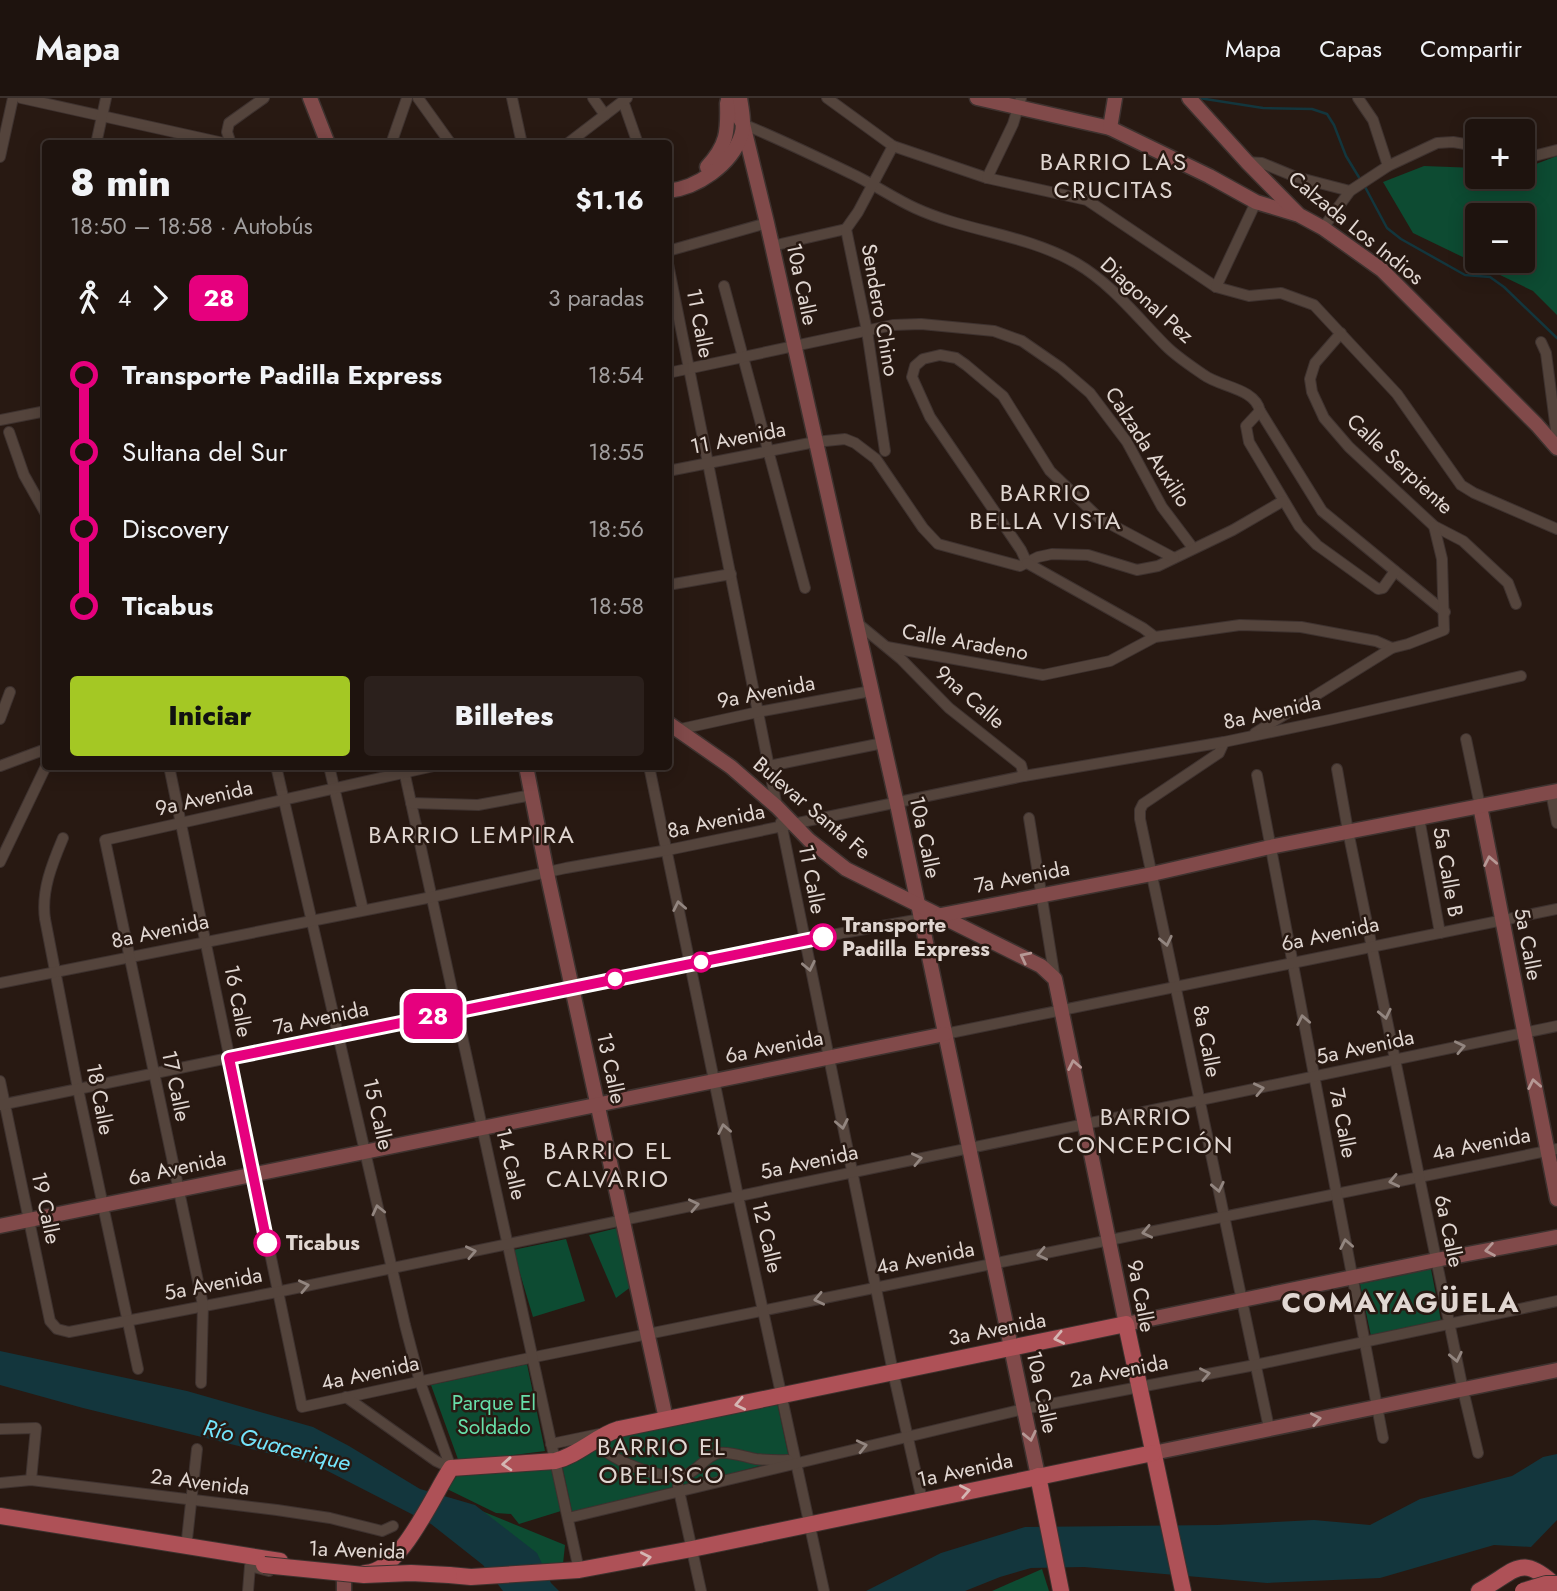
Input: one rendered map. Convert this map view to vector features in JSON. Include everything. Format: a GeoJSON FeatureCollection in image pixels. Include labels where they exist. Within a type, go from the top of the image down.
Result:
{"type":"FeatureCollection","features":[{"type":"Feature","properties":{"kind":"main road","name":"3a Avenida"},"geometry":{"type":"LineString","coordinates":[[447,1473],[555,1461],[568,1458],[593,1438],[610,1432],[1126,1324]]}},
{"type":"Feature","properties":{"kind":"main road","name":"9a Calle"},"geometry":{"type":"LineString","coordinates":[[1126,1324],[1183,1591]]}},
{"type":"Feature","properties":{"kind":"main road","name":"1a Avenida"},"geometry":{"type":"LineString","coordinates":[[0,1526],[257,1565],[364,1575],[411,1573],[461,1580],[575,1571],[1153,1453]]}},
{"type":"Feature","properties":{"kind":"main road"},"geometry":{"type":"LineString","coordinates":[[344,1585],[351,1574],[376,1572],[387,1565],[401,1549],[447,1473]]}},
{"type":"Feature","properties":{"kind":"main road","name":"10a Calle"},"geometry":{"type":"LineString","coordinates":[[1038,1476],[1061,1591]]}},
{"type":"Feature","properties":{"kind":"main road"},"geometry":{"type":"LineString","coordinates":[[0,1517],[186,1548],[335,1569],[387,1565]]}},
{"type":"Feature","properties":{"kind":"main road"},"geometry":{"type":"LineString","coordinates":[[1479,1591],[1522,1567],[1550,1575],[1557,1586]]}},
{"type":"Feature","properties":{"kind":"main road"},"geometry":{"type":"LineString","coordinates":[[1493,1591],[1527,1575],[1538,1580],[1545,1591]]}},
{"type":"Feature","properties":{"kind":"main road"},"geometry":{"type":"LineString","coordinates":[[1523,1591],[1541,1585],[1557,1586]]}},
{"type":"Feature","properties":{"kind":"street"},"geometry":{"type":"LineString","coordinates":[[0,157],[13,98]]}},
{"type":"Feature","properties":{"kind":"street"},"geometry":{"type":"LineString","coordinates":[[21,98],[102,116],[180,139]]}},
{"type":"Feature","properties":{"kind":"street"},"geometry":{"type":"LineString","coordinates":[[97,140],[106,98]]}},
{"type":"Feature","properties":{"kind":"street"},"geometry":{"type":"LineString","coordinates":[[228,140],[229,123],[264,98]]}},
{"type":"Feature","properties":{"kind":"street"},"geometry":{"type":"LineString","coordinates":[[310,98],[326,140]]}},
{"type":"Feature","properties":{"kind":"street"},"geometry":{"type":"LineString","coordinates":[[392,140],[407,98]]}},
{"type":"Feature","properties":{"kind":"street"},"geometry":{"type":"LineString","coordinates":[[418,98],[448,140]]}},
{"type":"Feature","properties":{"kind":"street"},"geometry":{"type":"LineString","coordinates":[[512,98],[521,140]]}},
{"type":"Feature","properties":{"kind":"street"},"geometry":{"type":"LineString","coordinates":[[593,98],[605,115]]}},
{"type":"Feature","properties":{"kind":"street"},"geometry":{"type":"LineString","coordinates":[[672,182],[692,178],[717,156],[728,131],[727,98]]}},
{"type":"Feature","properties":{"kind":"street","name":"10a Calle"},"geometry":{"type":"LineString","coordinates":[[727,98],[743,124],[767,223],[897,804],[1038,1476]]}},
{"type":"Feature","properties":{"kind":"street"},"geometry":{"type":"LineString","coordinates":[[672,190],[691,185],[718,168],[735,147],[741,138],[743,124],[740,98]]}},
{"type":"Feature","properties":{"kind":"street"},"geometry":{"type":"LineString","coordinates":[[827,98],[893,146],[987,178],[1087,200],[1216,287],[1250,296],[1281,293],[1314,306],[1397,394],[1461,485],[1557,529]]}},
{"type":"Feature","properties":{"kind":"street"},"geometry":{"type":"LineString","coordinates":[[977,98],[1020,103],[1110,128],[1256,202],[1299,215]]}},
{"type":"Feature","properties":{"kind":"street"},"geometry":{"type":"LineString","coordinates":[[1110,128],[1115,98]]}},
{"type":"Feature","properties":{"kind":"street","name":"Calzada Los Indios"},"geometry":{"type":"LineString","coordinates":[[1189,98],[1247,163],[1299,215],[1323,228],[1382,270],[1557,448]]}},
{"type":"Feature","properties":{"kind":"street"},"geometry":{"type":"LineString","coordinates":[[1358,98],[1373,120],[1388,166]]}},
{"type":"Feature","properties":{"kind":"street"},"geometry":{"type":"LineString","coordinates":[[572,140],[625,99],[637,140]]}},
{"type":"Feature","properties":{"kind":"street"},"geometry":{"type":"LineString","coordinates":[[987,178],[1020,103]]}},
{"type":"Feature","properties":{"kind":"street","name":"Diagonal Pez"},"geometry":{"type":"LineString","coordinates":[[743,124],[873,185],[915,208],[955,223],[1000,233],[1077,263],[1125,301],[1168,349],[1208,378],[1251,396],[1322,511],[1445,612]]}},
{"type":"Feature","properties":{"kind":"street"},"geometry":{"type":"LineString","coordinates":[[1323,228],[1350,191],[1388,166],[1437,143],[1465,144]]}},
{"type":"Feature","properties":{"kind":"street","name":"Sendero Chino"},"geometry":{"type":"LineString","coordinates":[[885,451],[867,331],[846,229],[893,146]]}},
{"type":"Feature","properties":{"kind":"street"},"geometry":{"type":"LineString","coordinates":[[1535,156],[1557,150]]}},
{"type":"Feature","properties":{"kind":"street"},"geometry":{"type":"LineString","coordinates":[[1247,163],[1262,163],[1296,177],[1350,191]]}},
{"type":"Feature","properties":{"kind":"street"},"geometry":{"type":"LineString","coordinates":[[1216,287],[1256,202]]}},
{"type":"Feature","properties":{"kind":"street"},"geometry":{"type":"LineString","coordinates":[[672,250],[767,223]]}},
{"type":"Feature","properties":{"kind":"street"},"geometry":{"type":"LineString","coordinates":[[772,246],[846,229]]}},
{"type":"Feature","properties":{"kind":"street","name":"11 Calle"},"geometry":{"type":"LineString","coordinates":[[672,284],[777,807]]}},
{"type":"Feature","properties":{"kind":"street"},"geometry":{"type":"LineString","coordinates":[[724,286],[805,587]]}},
{"type":"Feature","properties":{"kind":"street","name":"Calzada Auxilio"},"geometry":{"type":"LineString","coordinates":[[672,372],[893,325],[994,331],[1022,341],[1061,368],[1090,393],[1127,442],[1163,507],[1193,548]]}},
{"type":"Feature","properties":{"kind":"street","name":"Calle Serpiente"},"geometry":{"type":"LineString","coordinates":[[1341,333],[1315,363],[1310,379],[1312,392],[1324,418],[1349,447],[1434,526],[1463,541],[1508,583],[1516,604]]}},
{"type":"Feature","properties":{"kind":"street"},"geometry":{"type":"LineString","coordinates":[[1541,342],[1548,360],[1557,438]]}},
{"type":"Feature","properties":{"kind":"street"},"geometry":{"type":"LineString","coordinates":[[1155,637],[1027,564],[1021,550],[930,417],[912,377],[915,366],[923,359],[940,355],[956,358],[966,365],[1003,396],[1050,471],[1090,510],[1115,527],[1174,558]]}},
{"type":"Feature","properties":{"kind":"street"},"geometry":{"type":"LineString","coordinates":[[1260,411],[1245,429],[1249,442],[1299,526],[1317,545],[1378,589],[1383,588],[1395,570]]}},
{"type":"Feature","properties":{"kind":"street"},"geometry":{"type":"LineString","coordinates":[[0,420],[42,417]]}},
{"type":"Feature","properties":{"kind":"street"},"geometry":{"type":"LineString","coordinates":[[9,432],[24,475],[42,506]]}},
{"type":"Feature","properties":{"kind":"street","name":"11 Avenida"},"geometry":{"type":"LineString","coordinates":[[672,470],[816,442],[845,439],[863,448],[876,459],[923,528],[938,544],[1011,566],[1027,564]]}},
{"type":"Feature","properties":{"kind":"street"},"geometry":{"type":"LineString","coordinates":[[1027,564],[1045,555],[1077,554],[1105,558],[1143,570],[1158,566],[1233,530],[1283,501]]}},
{"type":"Feature","properties":{"kind":"street"},"geometry":{"type":"LineString","coordinates":[[1250,736],[1392,648],[1444,630],[1441,559],[1434,526]]}},
{"type":"Feature","properties":{"kind":"street"},"geometry":{"type":"LineString","coordinates":[[672,584],[731,574]]}},
{"type":"Feature","properties":{"kind":"street","name":"9na Calle"},"geometry":{"type":"LineString","coordinates":[[855,622],[887,647],[948,708],[1020,764],[1024,776]]}},
{"type":"Feature","properties":{"kind":"street","name":"Calle Aradeno"},"geometry":{"type":"LineString","coordinates":[[887,647],[1043,675],[1111,661],[1155,637],[1227,626],[1267,624],[1326,631],[1376,641],[1392,648]]}},
{"type":"Feature","properties":{"kind":"street","name":"8a Avenida"},"geometry":{"type":"LineString","coordinates":[[0,983],[57,974],[131,956],[897,804],[1024,776],[1224,742],[1521,676]]}},
{"type":"Feature","properties":{"kind":"street","name":"9a Avenida"},"geometry":{"type":"LineString","coordinates":[[673,728],[871,691]]}},
{"type":"Feature","properties":{"kind":"street"},"geometry":{"type":"LineString","coordinates":[[0,719],[10,692]]}},
{"type":"Feature","properties":{"kind":"street","name":"Bulevar Santa Fe"},"geometry":{"type":"LineString","coordinates":[[673,728],[731,767],[777,807],[788,825],[846,869],[920,911],[942,915],[1041,966],[1055,979]]}},
{"type":"Feature","properties":{"kind":"street","name":"5a Calle"},"geometry":{"type":"LineString","coordinates":[[1466,739],[1524,1033],[1552,1150],[1557,1199]]}},
{"type":"Feature","properties":{"kind":"street","name":"8a Calle"},"geometry":{"type":"LineString","coordinates":[[1224,742],[1219,753],[1143,804],[1140,818],[1269,1428]]}},
{"type":"Feature","properties":{"kind":"street"},"geometry":{"type":"LineString","coordinates":[[769,766],[883,743]]}},
{"type":"Feature","properties":{"kind":"street"},"geometry":{"type":"LineString","coordinates":[[0,766],[42,750]]}},
{"type":"Feature","properties":{"kind":"street","name":"6a Calle"},"geometry":{"type":"LineString","coordinates":[[1337,769],[1418,1176],[1478,1453]]}},
{"type":"Feature","properties":{"kind":"street"},"geometry":{"type":"LineString","coordinates":[[1,857],[44,770]]}},
{"type":"Feature","properties":{"kind":"street","name":"16 Calle"},"geometry":{"type":"LineString","coordinates":[[170,770],[302,1407]]}},
{"type":"Feature","properties":{"kind":"street","name":"15 Calle"},"geometry":{"type":"LineString","coordinates":[[277,770],[392,1268],[420,1382],[447,1473]]}},
{"type":"Feature","properties":{"kind":"street"},"geometry":{"type":"LineString","coordinates":[[330,770],[363,910]]}},
{"type":"Feature","properties":{"kind":"street","name":"9a Avenida"},"geometry":{"type":"LineString","coordinates":[[105,840],[334,789],[404,770]]}},
{"type":"Feature","properties":{"kind":"street","name":"14 Calle"},"geometry":{"type":"LineString","coordinates":[[404,770],[568,1518],[575,1571]]}},
{"type":"Feature","properties":{"kind":"street","name":"13 Calle"},"geometry":{"type":"LineString","coordinates":[[527,770],[666,1419]]}},
{"type":"Feature","properties":{"kind":"street","name":"12 Calle"},"geometry":{"type":"LineString","coordinates":[[650,770],[738,1196],[824,1591]]}},
{"type":"Feature","properties":{"kind":"street","name":"7a Calle"},"geometry":{"type":"LineString","coordinates":[[1257,775],[1383,1438]]}},
{"type":"Feature","properties":{"kind":"street"},"geometry":{"type":"LineString","coordinates":[[1554,791],[1557,823]]}},
{"type":"Feature","properties":{"kind":"street","name":"7a Avenida"},"geometry":{"type":"LineString","coordinates":[[942,915],[1554,791]]}},
{"type":"Feature","properties":{"kind":"street"},"geometry":{"type":"LineString","coordinates":[[411,803],[478,805],[532,795]]}},
{"type":"Feature","properties":{"kind":"street"},"geometry":{"type":"LineString","coordinates":[[1029,818],[1055,979],[1063,1008]]}},
{"type":"Feature","properties":{"kind":"street","name":"5a Calle B"},"geometry":{"type":"LineString","coordinates":[[1419,818],[1440,933]]}},
{"type":"Feature","properties":{"kind":"street","name":"11 Calle"},"geometry":{"type":"LineString","coordinates":[[788,825],[804,940],[922,1500]]}},
{"type":"Feature","properties":{"kind":"street","name":"18 Calle"},"geometry":{"type":"LineString","coordinates":[[63,838],[51,866],[43,904],[78,1089],[138,1369]]}},
{"type":"Feature","properties":{"kind":"street","name":"17 Calle"},"geometry":{"type":"LineString","coordinates":[[105,840],[203,1305],[201,1383]]}},
{"type":"Feature","properties":{"kind":"street","name":"6a Avenida"},"geometry":{"type":"LineString","coordinates":[[0,1226],[1557,909]]}},
{"type":"Feature","properties":{"kind":"street","name":"7a Avenida"},"geometry":{"type":"LineString","coordinates":[[2,1104],[691,964],[920,911]]}},
{"type":"Feature","properties":{"kind":"street","name":"9a Calle"},"geometry":{"type":"LineString","coordinates":[[1063,1008],[1126,1324]]}},
{"type":"Feature","properties":{"kind":"street","name":"5a Avenida"},"geometry":{"type":"LineString","coordinates":[[69,1332],[277,1292],[1557,1026]]}},
{"type":"Feature","properties":{"kind":"street","name":"19 Calle"},"geometry":{"type":"LineString","coordinates":[[0,1081],[2,1104],[50,1321],[57,1329],[69,1332]]}},
{"type":"Feature","properties":{"kind":"street","name":"4a Avenida"},"geometry":{"type":"LineString","coordinates":[[302,1407],[1552,1150]]}},
{"type":"Feature","properties":{"kind":"street","name":"3a Avenida"},"geometry":{"type":"LineString","coordinates":[[1126,1324],[1557,1237]]}},
{"type":"Feature","properties":{"kind":"street","name":"2a Avenida"},"geometry":{"type":"LineString","coordinates":[[568,1518],[796,1461],[1024,1409],[1255,1365],[1557,1301]]}},
{"type":"Feature","properties":{"kind":"street","name":"1a Avenida"},"geometry":{"type":"LineString","coordinates":[[1153,1453],[1557,1370]]}},
{"type":"Feature","properties":{"kind":"street"},"geometry":{"type":"LineString","coordinates":[[346,1397],[436,1461],[447,1473]]}},
{"type":"Feature","properties":{"kind":"street"},"geometry":{"type":"LineString","coordinates":[[0,1429],[36,1428],[31,1480]]}},
{"type":"Feature","properties":{"kind":"street"},"geometry":{"type":"LineString","coordinates":[[551,1444],[593,1438],[620,1461],[676,1477],[687,1475],[720,1453],[756,1459],[796,1461]]}},
{"type":"Feature","properties":{"kind":"street"},"geometry":{"type":"LineString","coordinates":[[186,1548],[197,1449]]}},
{"type":"Feature","properties":{"kind":"street"},"geometry":{"type":"LineString","coordinates":[[676,1477],[701,1591]]}},
{"type":"Feature","properties":{"kind":"street","name":"2a Avenida"},"geometry":{"type":"LineString","coordinates":[[0,1483],[31,1480],[330,1518],[382,1531],[393,1526]]}},
{"type":"Feature","properties":{"kind":"street"},"geometry":{"type":"LineString","coordinates":[[248,1591],[257,1565]]}},
{"type":"Feature","properties":{"kind":"street","name":"1a Avenida"},"geometry":{"type":"LineString","coordinates":[[257,1565],[265,1571],[344,1585],[461,1580]]}},
{"type":"Feature","properties":{"kind":"green space"},"geometry":{"type":"Polygon","coordinates":[[[1557,156],[1557,315],[1533,291],[1496,273],[1535,273],[1535,203],[1465,203],[1465,258],[1413,233],[1383,182],[1424,166],[1465,168],[1465,189],[1535,189],[1535,164],[1557,156]]]}},
{"type":"Feature","properties":{"kind":"green space"},"geometry":{"type":"Polygon","coordinates":[[[621,1227],[632,1286],[616,1298],[589,1235],[621,1227]]]}},
{"type":"Feature","properties":{"kind":"green space"},"geometry":{"type":"Polygon","coordinates":[[[566,1239],[585,1301],[533,1317],[513,1250],[566,1239]]]}},
{"type":"Feature","properties":{"kind":"green space"},"geometry":{"type":"Polygon","coordinates":[[[1431,1269],[1441,1321],[1371,1336],[1360,1284],[1431,1269]]]}},
{"type":"Feature","properties":{"kind":"green space","name":"Parque El Soldado"},"geometry":{"type":"Polygon","coordinates":[[[527,1364],[545,1451],[459,1462],[431,1385],[527,1364]]]}},
{"type":"Feature","properties":{"kind":"green space"},"geometry":{"type":"Polygon","coordinates":[[[777,1402],[789,1458],[573,1516],[560,1456],[666,1419],[777,1402]]]}},
{"type":"Feature","properties":{"kind":"green space"},"geometry":{"type":"Polygon","coordinates":[[[552,1465],[561,1511],[519,1524],[511,1514],[496,1513],[447,1489],[459,1473],[552,1465]]]}},
{"type":"Feature","properties":{"kind":"green space"},"geometry":{"type":"Polygon","coordinates":[[[450,1498],[565,1545],[563,1564],[526,1565],[454,1511],[450,1498]]]}},
{"type":"Feature","properties":{"kind":"green space"},"geometry":{"type":"Polygon","coordinates":[[[1042,1569],[1049,1591],[992,1591],[1042,1569]]]}},
{"type":"Feature","properties":{"kind":"water","name":"Río Guacerique"},"geometry":{"type":"Polygon","coordinates":[[[0,1351],[187,1391],[313,1427],[420,1489],[475,1505],[537,1553],[551,1583],[559,1591],[503,1591],[483,1565],[431,1524],[316,1465],[0,1385],[0,1351]]]}},
{"type":"Feature","properties":{"kind":"water"},"geometry":{"type":"Polygon","coordinates":[[[1557,1454],[1557,1520],[1531,1547],[1494,1545],[1380,1578],[1267,1583],[1084,1567],[1031,1568],[965,1591],[866,1591],[941,1553],[1025,1527],[1217,1525],[1314,1520],[1370,1525],[1420,1499],[1512,1476],[1543,1457],[1557,1454]]]}},
{"type":"Feature","properties":{"kind":"waterway"},"geometry":{"type":"LineString","coordinates":[[1199,98],[1263,108],[1312,109],[1327,114],[1360,179]]}},
{"type":"Feature","properties":{"kind":"waterway"},"geometry":{"type":"LineString","coordinates":[[1364,185],[1387,228],[1401,239],[1465,275],[1490,277],[1557,338]]}},
{"type":"Feature","properties":{"kind":"bus line","name":"28"},"geometry":{"type":"LineString","coordinates":[[267,1243],[229,1058],[823,937]]}},
{"type":"Feature","properties":{"kind":"place","name":"Transporte Padilla Express"},"geometry":{"type":"Point","coordinates":[823,937]}},
{"type":"Feature","properties":{"kind":"place","name":"Ticabus"},"geometry":{"type":"Point","coordinates":[267,1243]}},
{"type":"Feature","properties":{"kind":"district","name":"BARRIO LAS CRUCITAS"},"geometry":{"type":"Point","coordinates":[1114,175]}},
{"type":"Feature","properties":{"kind":"district","name":"BARRIO BELLA VISTA"},"geometry":{"type":"Point","coordinates":[1046,506]}},
{"type":"Feature","properties":{"kind":"district","name":"BARRIO LEMPIRA"},"geometry":{"type":"Point","coordinates":[472,834]}},
{"type":"Feature","properties":{"kind":"district","name":"BARRIO CONCEPCIÓN"},"geometry":{"type":"Point","coordinates":[1146,1130]}},
{"type":"Feature","properties":{"kind":"district","name":"BARRIO EL CALVARIO"},"geometry":{"type":"Point","coordinates":[608,1164]}},
{"type":"Feature","properties":{"kind":"district","name":"COMAYAGÜELA"},"geometry":{"type":"Point","coordinates":[1401,1302]}},
{"type":"Feature","properties":{"kind":"district","name":"BARRIO EL OBELISCO"},"geometry":{"type":"Point","coordinates":[662,1460]}}]}
